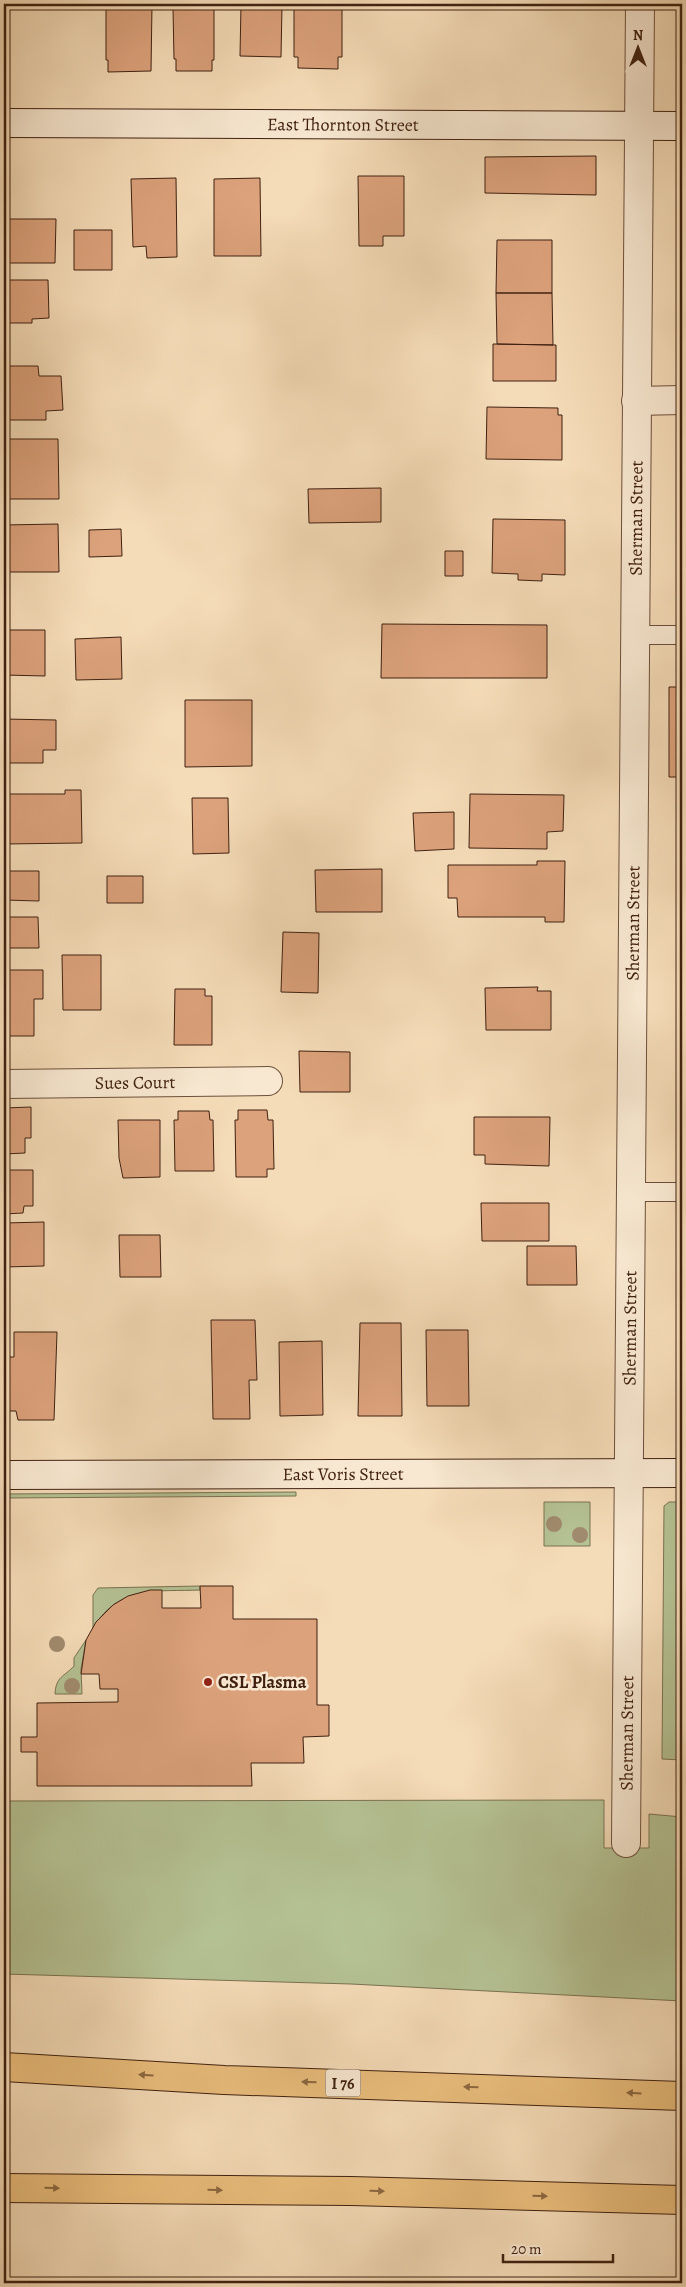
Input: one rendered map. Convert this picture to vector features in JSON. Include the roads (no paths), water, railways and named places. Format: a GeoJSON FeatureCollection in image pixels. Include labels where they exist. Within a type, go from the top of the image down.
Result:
{"type":"FeatureCollection","features":[{"type":"Feature","properties":{"kind":"highway","name":"I 76"},"geometry":{"type":"LineString","coordinates":[[4,2066],[224,2080],[682,2096]]}},
{"type":"Feature","properties":{"kind":"highway"},"geometry":{"type":"LineString","coordinates":[[4,2188],[351,2191],[682,2200]]}},
{"type":"Feature","properties":{"kind":"street","name":"Sherman Street"},"geometry":{"type":"LineString","coordinates":[[626,1843],[637,126],[640,4]]}},
{"type":"Feature","properties":{"kind":"street","name":"East Thornton Street"},"geometry":{"type":"LineString","coordinates":[[4,123],[682,126]]}},
{"type":"Feature","properties":{"kind":"street"},"geometry":{"type":"LineString","coordinates":[[636,401],[682,400]]}},
{"type":"Feature","properties":{"kind":"street","name":"Sues Court"},"geometry":{"type":"LineString","coordinates":[[4,1084],[268,1081]]}},
{"type":"Feature","properties":{"kind":"street","name":"East Voris Street"},"geometry":{"type":"LineString","coordinates":[[4,1475],[682,1473]]}},
{"type":"Feature","properties":{"kind":"lane"},"geometry":{"type":"LineString","coordinates":[[635,635],[682,635]]}},
{"type":"Feature","properties":{"kind":"lane"},"geometry":{"type":"LineString","coordinates":[[631,1192],[682,1192]]}},
{"type":"Feature","properties":{"kind":"place","name":"CSL Plasma"},"geometry":{"type":"Point","coordinates":[208,1682]}}]}
